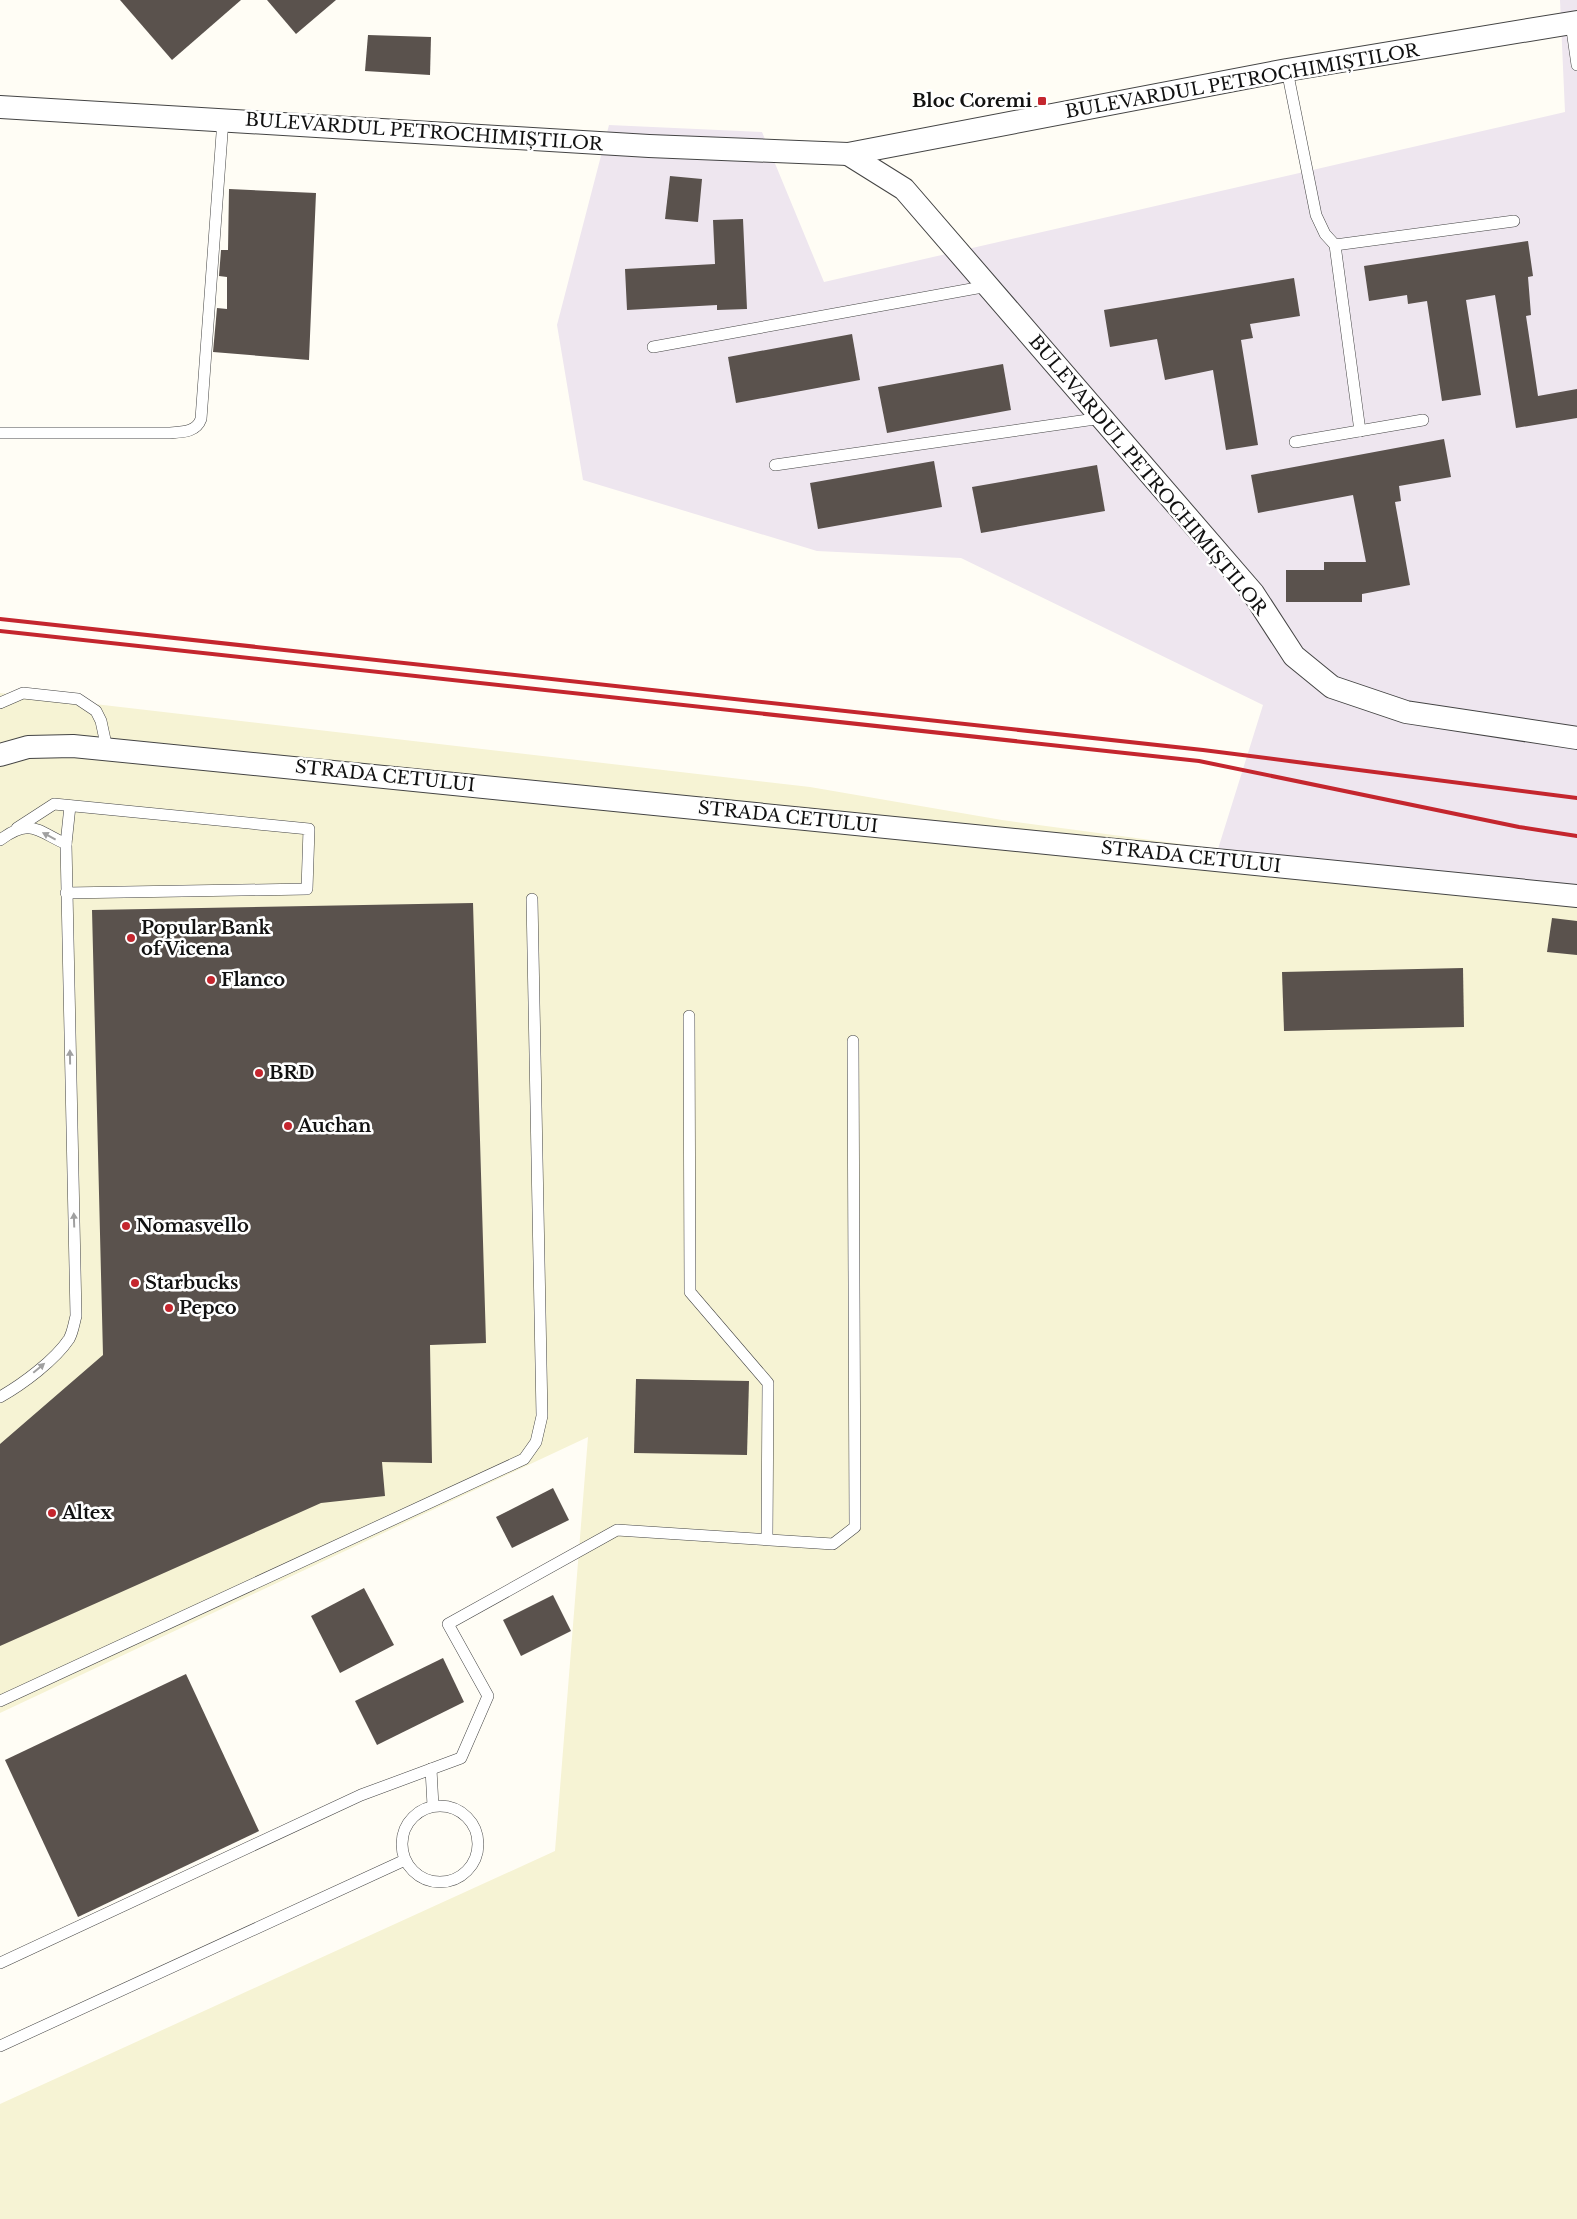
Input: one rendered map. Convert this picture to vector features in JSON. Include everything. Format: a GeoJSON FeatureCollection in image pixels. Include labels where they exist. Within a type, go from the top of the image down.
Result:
{"type":"FeatureCollection","features":[{"type":"Feature","properties":{"kind":"street","name":"BULEVARDUL PETROCHIMIȘTILOR"},"geometry":{"type":"LineString","coordinates":[[0,107],[649,146],[848,154],[1287,70],[1574,23]]}},
{"type":"Feature","properties":{"kind":"street","name":"BULEVARDUL PETROCHIMIȘTILOR"},"geometry":{"type":"LineString","coordinates":[[848,154],[904,189],[1253,593],[1294,656],[1332,686],[1406,712],[1577,738]]}},
{"type":"Feature","properties":{"kind":"street","name":"STRADA CETULUI"},"geometry":{"type":"LineString","coordinates":[[0,755],[28,747],[73,746],[107,749],[1577,896]]}},
{"type":"Feature","properties":{"kind":"lane"},"geometry":{"type":"LineString","coordinates":[[1574,23],[1577,65]]}},
{"type":"Feature","properties":{"kind":"lane"},"geometry":{"type":"LineString","coordinates":[[1287,70],[1316,215],[1325,234],[1335,244],[1360,431]]}},
{"type":"Feature","properties":{"kind":"lane"},"geometry":{"type":"LineString","coordinates":[[1,433],[168,434],[194,430],[198,426],[201,419],[223,120]]}},
{"type":"Feature","properties":{"kind":"lane"},"geometry":{"type":"LineString","coordinates":[[1335,244],[1514,221]]}},
{"type":"Feature","properties":{"kind":"lane"},"geometry":{"type":"LineString","coordinates":[[653,347],[988,286]]}},
{"type":"Feature","properties":{"kind":"lane"},"geometry":{"type":"LineString","coordinates":[[776,465],[1102,418]]}},
{"type":"Feature","properties":{"kind":"lane"},"geometry":{"type":"LineString","coordinates":[[1294,442],[1423,420]]}},
{"type":"Feature","properties":{"kind":"lane"},"geometry":{"type":"LineString","coordinates":[[0,703],[23,693],[78,699],[96,711],[101,721],[107,749]]}},
{"type":"Feature","properties":{"kind":"lane"},"geometry":{"type":"LineString","coordinates":[[0,840],[54,804],[309,829],[307,889],[66,893]]}},
{"type":"Feature","properties":{"kind":"lane"},"geometry":{"type":"LineString","coordinates":[[0,1397],[22,1382],[56,1354],[70,1337],[76,1316],[66,893],[66,844],[70,806]]}},
{"type":"Feature","properties":{"kind":"lane"},"geometry":{"type":"LineString","coordinates":[[15,829],[28,827],[66,844]]}},
{"type":"Feature","properties":{"kind":"lane"},"geometry":{"type":"LineString","coordinates":[[0,1701],[524,1459],[536,1442],[542,1416],[532,899]]}},
{"type":"Feature","properties":{"kind":"lane"},"geometry":{"type":"LineString","coordinates":[[689,1016],[690,1292],[768,1383],[767,1539]]}},
{"type":"Feature","properties":{"kind":"lane"},"geometry":{"type":"LineString","coordinates":[[0,1963],[361,1795],[461,1758],[488,1696],[448,1624],[617,1530],[833,1544],[855,1527],[853,1041]]}},
{"type":"Feature","properties":{"kind":"lane"},"geometry":{"type":"LineString","coordinates":[[431,1769],[433,1806]]}},
{"type":"Feature","properties":{"kind":"lane"},"geometry":{"type":"LineString","coordinates":[[433,1806],[447,1806],[460,1811],[471,1821],[477,1834],[478,1848],[474,1861],[465,1872],[453,1880],[439,1882],[425,1880],[413,1872],[405,1860],[401,1847],[402,1833],[409,1820],[420,1810],[433,1806]]}},
{"type":"Feature","properties":{"kind":"lane"},"geometry":{"type":"LineString","coordinates":[[0,2046],[405,1860]]}},
{"type":"Feature","properties":{"kind":"shaded area"},"geometry":{"type":"Polygon","coordinates":[[[1560,0],[1577,0],[1577,887],[1218,849],[1263,705],[961,558],[817,551],[583,480],[557,325],[609,125],[762,132],[824,282],[1565,112],[1560,0]]]}},
{"type":"Feature","properties":{"kind":"shaded area"},"geometry":{"type":"Polygon","coordinates":[[[0,693],[810,787],[1002,820],[1218,849],[1577,887],[1577,2219],[0,2219],[0,2104],[555,1851],[588,1437],[0,1713],[0,693]]]}},
{"type":"Feature","properties":{"kind":"building"},"geometry":{"type":"Polygon","coordinates":[[[120,0],[241,0],[172,60],[120,0]]]}},
{"type":"Feature","properties":{"kind":"building"},"geometry":{"type":"Polygon","coordinates":[[[267,0],[336,0],[296,34],[267,0]]]}},
{"type":"Feature","properties":{"kind":"building"},"geometry":{"type":"Polygon","coordinates":[[[368,35],[431,37],[430,75],[365,71],[368,35]]]}},
{"type":"Feature","properties":{"kind":"building"},"geometry":{"type":"Polygon","coordinates":[[[670,176],[702,179],[698,222],[665,219],[670,176]]]}},
{"type":"Feature","properties":{"kind":"building"},"geometry":{"type":"Polygon","coordinates":[[[229,189],[316,193],[309,360],[213,352],[217,308],[227,309],[227,277],[219,276],[221,250],[228,250],[229,189]]]}},
{"type":"Feature","properties":{"kind":"building"},"geometry":{"type":"Polygon","coordinates":[[[743,219],[747,309],[717,310],[717,305],[627,310],[625,269],[715,264],[713,220],[743,219]]]}},
{"type":"Feature","properties":{"kind":"building"},"geometry":{"type":"Polygon","coordinates":[[[1528,241],[1533,276],[1528,277],[1531,315],[1526,316],[1538,396],[1577,389],[1577,418],[1516,428],[1495,295],[1466,300],[1481,395],[1442,401],[1427,301],[1408,304],[1407,295],[1369,301],[1364,266],[1528,241]]]}},
{"type":"Feature","properties":{"kind":"building"},"geometry":{"type":"Polygon","coordinates":[[[1294,278],[1300,316],[1250,324],[1253,338],[1241,340],[1258,445],[1226,450],[1213,370],[1165,380],[1157,339],[1110,347],[1104,310],[1294,278]]]}},
{"type":"Feature","properties":{"kind":"building"},"geometry":{"type":"Polygon","coordinates":[[[852,334],[860,380],[736,403],[728,357],[852,334]]]}},
{"type":"Feature","properties":{"kind":"building"},"geometry":{"type":"Polygon","coordinates":[[[1003,364],[1011,410],[887,433],[878,387],[1003,364]]]}},
{"type":"Feature","properties":{"kind":"building"},"geometry":{"type":"Polygon","coordinates":[[[1444,439],[1451,477],[1399,486],[1401,501],[1395,502],[1410,585],[1362,594],[1362,602],[1286,602],[1286,570],[1324,570],[1324,562],[1366,562],[1353,495],[1258,513],[1251,475],[1444,439]]]}},
{"type":"Feature","properties":{"kind":"building"},"geometry":{"type":"Polygon","coordinates":[[[934,461],[942,507],[818,529],[810,483],[934,461]]]}},
{"type":"Feature","properties":{"kind":"building"},"geometry":{"type":"Polygon","coordinates":[[[1097,465],[1105,511],[981,533],[972,487],[1097,465]]]}},
{"type":"Feature","properties":{"kind":"building","name":"Auchan"},"geometry":{"type":"Polygon","coordinates":[[[473,903],[486,1343],[430,1345],[432,1463],[382,1462],[385,1496],[321,1503],[0,1646],[0,1444],[103,1355],[92,910],[473,903]]]}},
{"type":"Feature","properties":{"kind":"building"},"geometry":{"type":"Polygon","coordinates":[[[1552,918],[1577,921],[1577,955],[1547,952],[1552,918]]]}},
{"type":"Feature","properties":{"kind":"building"},"geometry":{"type":"Polygon","coordinates":[[[1463,968],[1464,1027],[1284,1031],[1282,972],[1463,968]]]}},
{"type":"Feature","properties":{"kind":"building"},"geometry":{"type":"Polygon","coordinates":[[[636,1379],[749,1381],[747,1455],[634,1453],[636,1379]]]}},
{"type":"Feature","properties":{"kind":"building"},"geometry":{"type":"Polygon","coordinates":[[[553,1488],[569,1520],[512,1548],[496,1517],[553,1488]]]}},
{"type":"Feature","properties":{"kind":"building"},"geometry":{"type":"Polygon","coordinates":[[[364,1588],[394,1645],[340,1673],[311,1616],[364,1588]]]}},
{"type":"Feature","properties":{"kind":"building"},"geometry":{"type":"Polygon","coordinates":[[[553,1595],[571,1631],[521,1656],[503,1620],[553,1595]]]}},
{"type":"Feature","properties":{"kind":"building"},"geometry":{"type":"Polygon","coordinates":[[[443,1658],[464,1702],[377,1745],[355,1701],[443,1658]]]}},
{"type":"Feature","properties":{"kind":"building"},"geometry":{"type":"Polygon","coordinates":[[[186,1674],[259,1831],[78,1917],[5,1760],[186,1674]]]}},
{"type":"Feature","properties":{"kind":"railway"},"geometry":{"type":"LineString","coordinates":[[0,619],[1203,750],[1577,798]]}},
{"type":"Feature","properties":{"kind":"railway"},"geometry":{"type":"LineString","coordinates":[[0,631],[1199,761],[1519,827],[1577,836]]}},
{"type":"Feature","properties":{"kind":"place","name":"Bloc Coremi"},"geometry":{"type":"Point","coordinates":[1042,101]}},
{"type":"Feature","properties":{"kind":"place","name":"Popular Bank of Vicena"},"geometry":{"type":"Point","coordinates":[131,938]}},
{"type":"Feature","properties":{"kind":"place","name":"Flanco"},"geometry":{"type":"Point","coordinates":[211,980]}},
{"type":"Feature","properties":{"kind":"place","name":"BRD"},"geometry":{"type":"Point","coordinates":[259,1073]}},
{"type":"Feature","properties":{"kind":"place","name":"Auchan"},"geometry":{"type":"Point","coordinates":[288,1126]}},
{"type":"Feature","properties":{"kind":"place","name":"Nomasvello"},"geometry":{"type":"Point","coordinates":[126,1226]}},
{"type":"Feature","properties":{"kind":"place","name":"Starbucks"},"geometry":{"type":"Point","coordinates":[135,1283]}},
{"type":"Feature","properties":{"kind":"place","name":"Pepco"},"geometry":{"type":"Point","coordinates":[169,1308]}},
{"type":"Feature","properties":{"kind":"place","name":"Altex"},"geometry":{"type":"Point","coordinates":[52,1513]}}]}
